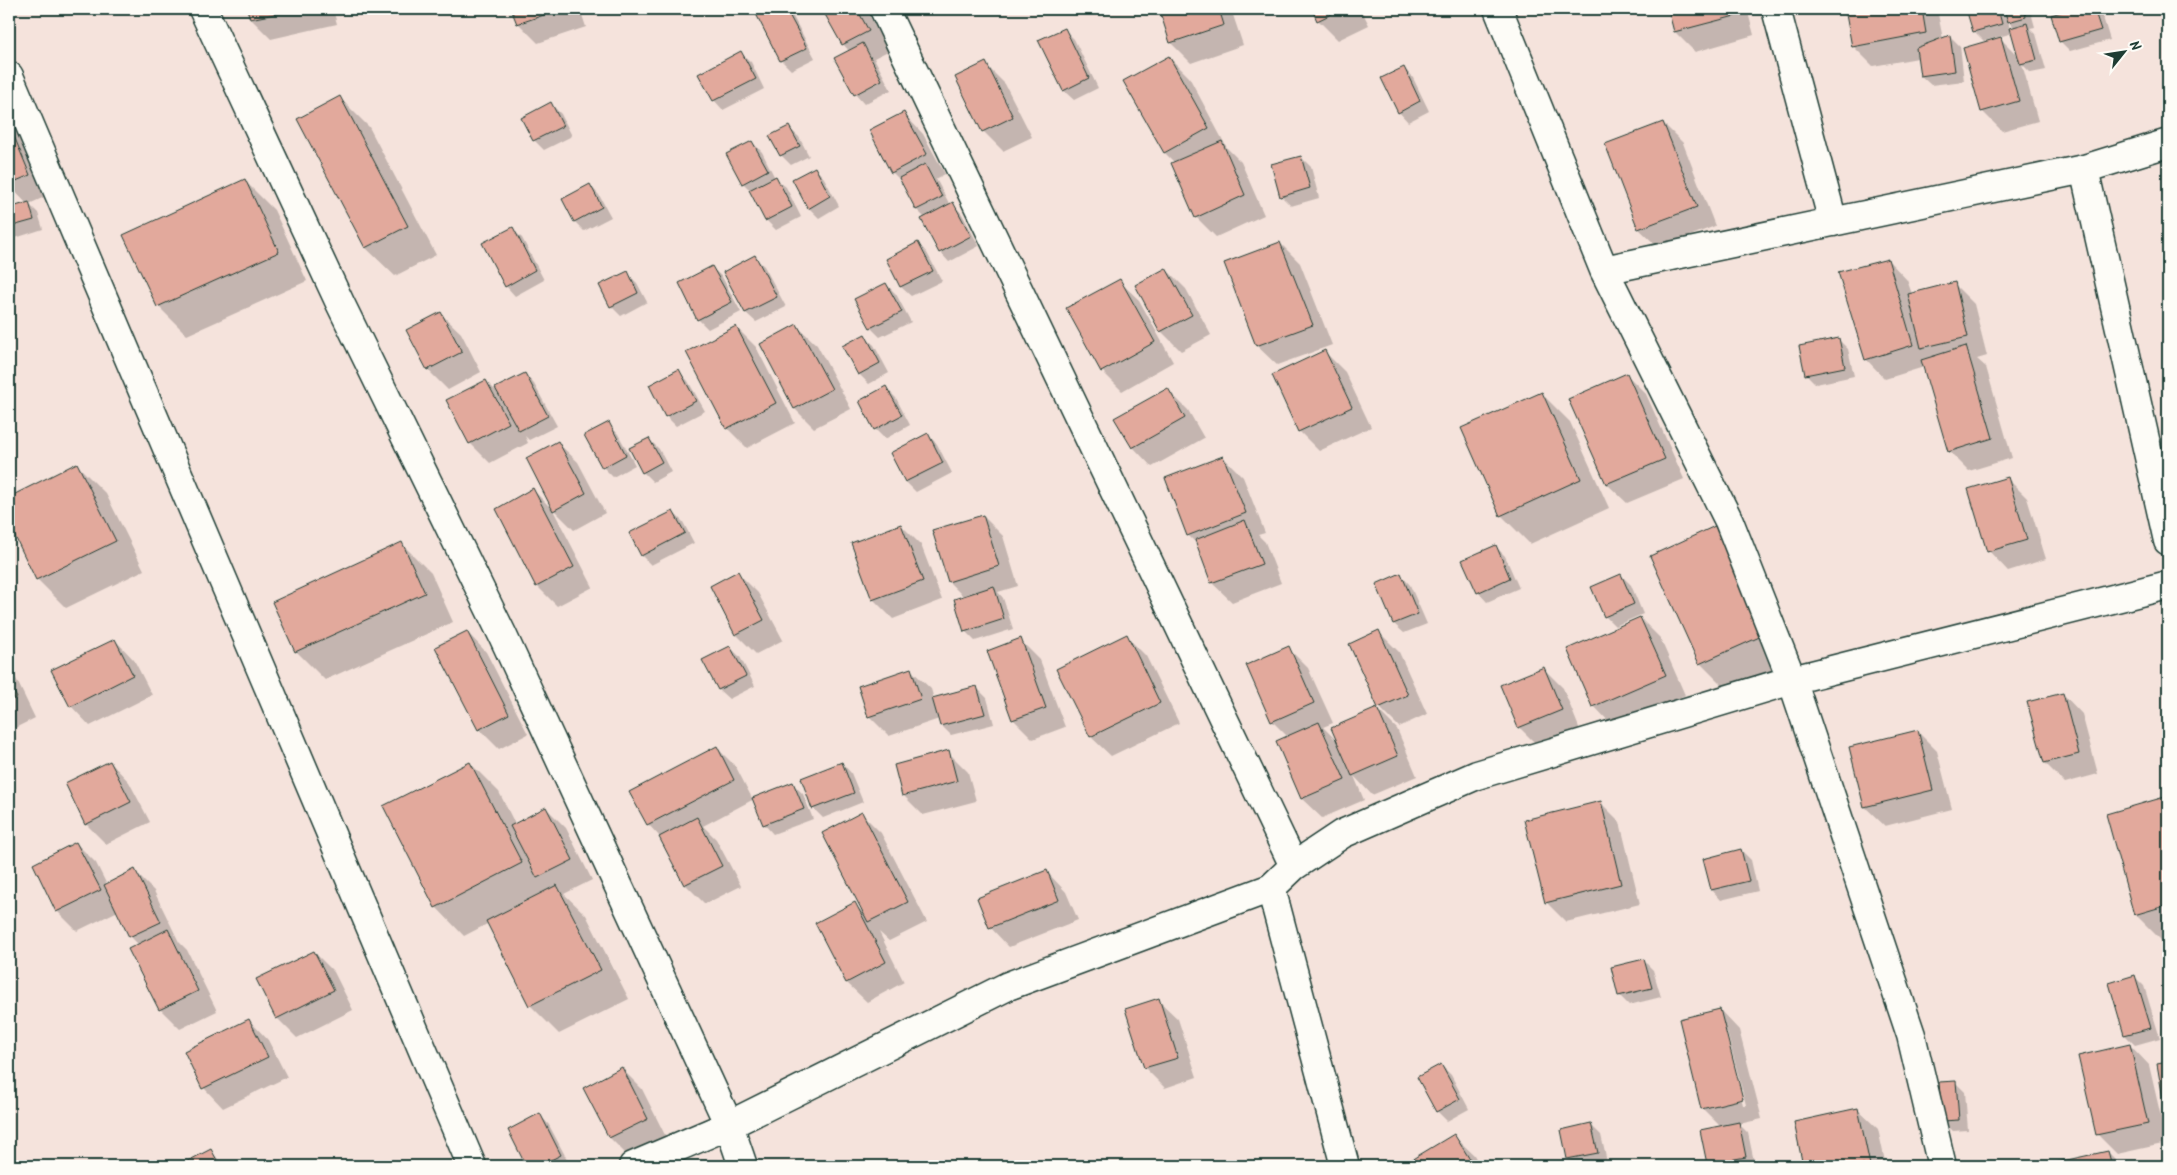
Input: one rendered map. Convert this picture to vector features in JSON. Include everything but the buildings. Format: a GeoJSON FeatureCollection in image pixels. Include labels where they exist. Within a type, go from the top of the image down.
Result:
{"type":"FeatureCollection","features":[{"type":"Feature","properties":{"kind":"street"},"geometry":{"type":"LineString","coordinates":[[203,9],[340,304],[502,634],[729,1125],[743,1166]]}},
{"type":"Feature","properties":{"kind":"street"},"geometry":{"type":"LineString","coordinates":[[884,9],[1294,866]]}},
{"type":"Feature","properties":{"kind":"street"},"geometry":{"type":"LineString","coordinates":[[1498,9],[1604,270],[1729,521],[1792,680],[1911,1035],[1942,1166]]}},
{"type":"Feature","properties":{"kind":"street"},"geometry":{"type":"LineString","coordinates":[[1776,9],[1833,222]]}},
{"type":"Feature","properties":{"kind":"street"},"geometry":{"type":"LineString","coordinates":[[9,76],[472,1166]]}},
{"type":"Feature","properties":{"kind":"street"},"geometry":{"type":"LineString","coordinates":[[1604,270],[2084,169],[2168,143]]}},
{"type":"Feature","properties":{"kind":"street"},"geometry":{"type":"LineString","coordinates":[[2084,169],[2168,541]]}},
{"type":"Feature","properties":{"kind":"street"},"geometry":{"type":"LineString","coordinates":[[633,1166],[729,1125],[1008,986],[1271,888],[1294,866],[1342,834],[1477,775],[1792,680],[2168,585]]}},
{"type":"Feature","properties":{"kind":"street"},"geometry":{"type":"LineString","coordinates":[[1271,888],[1345,1166]]}}]}
